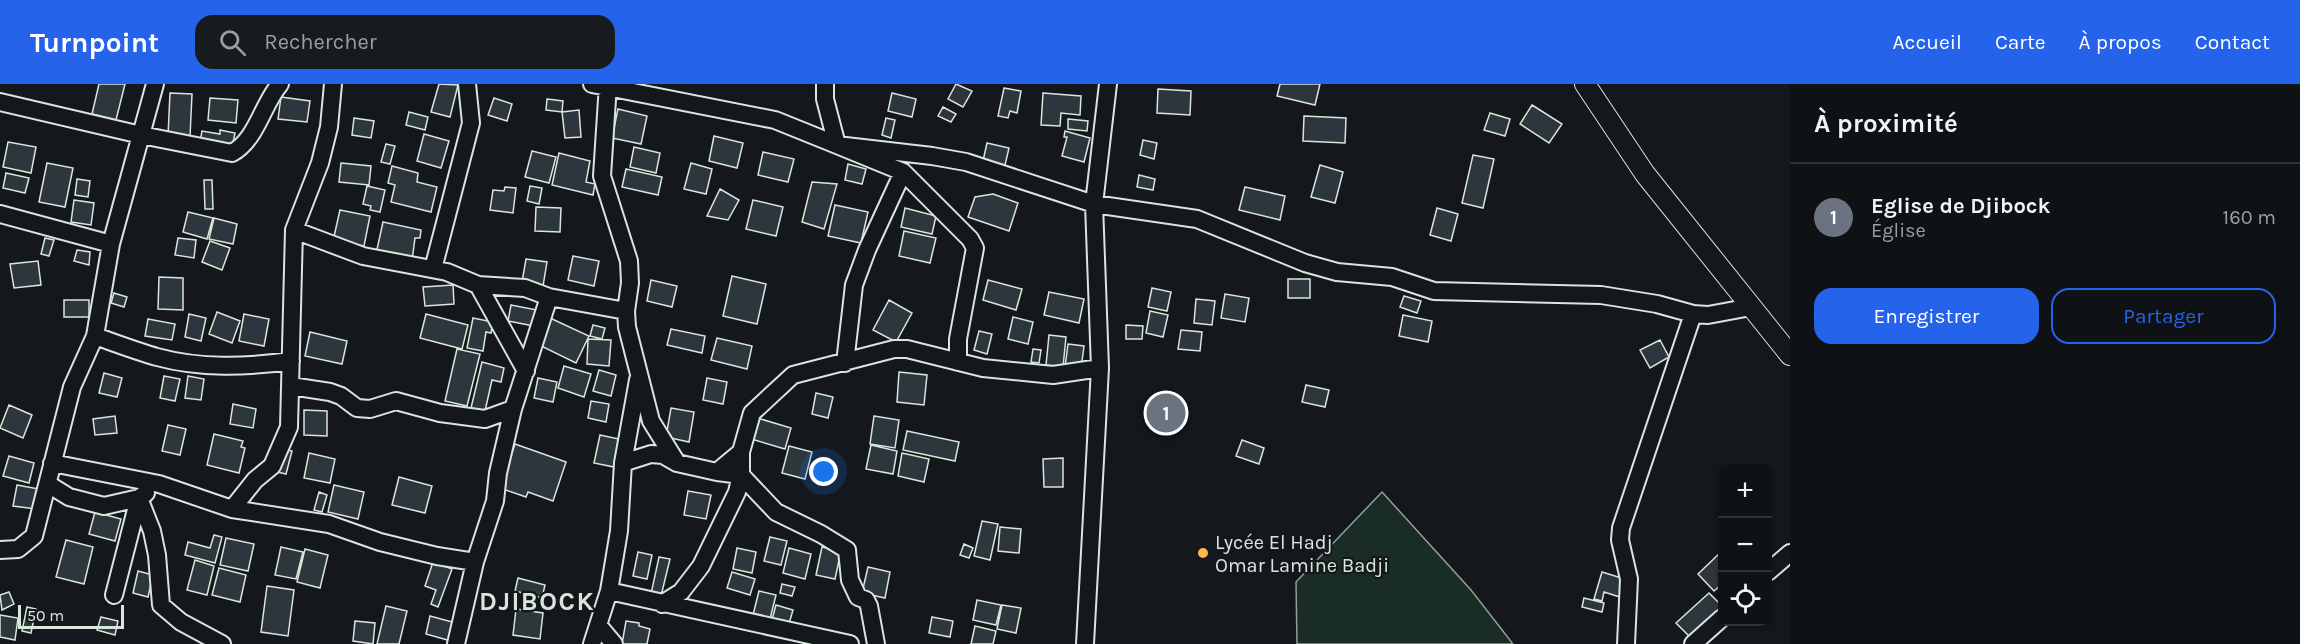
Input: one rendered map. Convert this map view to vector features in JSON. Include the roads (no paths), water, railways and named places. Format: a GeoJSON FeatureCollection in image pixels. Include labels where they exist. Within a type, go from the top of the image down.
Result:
{"type":"FeatureCollection","features":[{"type":"Feature","properties":{"kind":"main road"},"geometry":{"type":"LineString","coordinates":[[1585,84],[1645,174],[1790,355]]}},
{"type":"Feature","properties":{"kind":"street"},"geometry":{"type":"LineString","coordinates":[[0,550],[18,549],[34,536],[72,387],[95,336],[111,244],[155,84]]}},
{"type":"Feature","properties":{"kind":"street"},"geometry":{"type":"LineString","coordinates":[[0,102],[141,135],[232,153],[241,148],[251,134],[272,93],[280,84]]}},
{"type":"Feature","properties":{"kind":"street"},"geometry":{"type":"LineString","coordinates":[[232,509],[255,480],[272,466],[289,427],[294,231],[320,163],[329,127],[333,84]]}},
{"type":"Feature","properties":{"kind":"street"},"geometry":{"type":"LineString","coordinates":[[433,269],[471,123],[467,84]]}},
{"type":"Feature","properties":{"kind":"street"},"geometry":{"type":"LineString","coordinates":[[825,84],[825,99],[837,145]]}},
{"type":"Feature","properties":{"kind":"street"},"geometry":{"type":"LineString","coordinates":[[1084,644],[1100,368],[1094,204],[1108,84]]}},
{"type":"Feature","properties":{"kind":"street"},"geometry":{"type":"LineString","coordinates":[[677,463],[651,421],[638,375],[626,311],[630,282],[629,261],[602,176],[603,85],[775,120],[903,172],[970,239],[975,248],[958,339],[958,362]]}},
{"type":"Feature","properties":{"kind":"street"},"geometry":{"type":"LineString","coordinates":[[837,145],[966,162],[1094,204],[1197,219],[1305,263],[1337,272],[1392,277],[1434,291],[1601,295],[1708,315],[1751,307]]}},
{"type":"Feature","properties":{"kind":"street"},"geometry":{"type":"LineString","coordinates":[[845,363],[854,285],[867,250],[903,172]]}},
{"type":"Feature","properties":{"kind":"street"},"geometry":{"type":"LineString","coordinates":[[0,214],[111,244]]}},
{"type":"Feature","properties":{"kind":"street"},"geometry":{"type":"LineString","coordinates":[[294,231],[363,256],[447,272],[478,285],[525,288],[549,297],[626,311]]}},
{"type":"Feature","properties":{"kind":"street"},"geometry":{"type":"LineString","coordinates":[[478,285],[526,371]]}},
{"type":"Feature","properties":{"kind":"street"},"geometry":{"type":"LineString","coordinates":[[456,644],[475,562],[495,501],[498,473],[513,409],[549,297]]}},
{"type":"Feature","properties":{"kind":"street"},"geometry":{"type":"LineString","coordinates":[[1626,644],[1629,579],[1620,540],[1621,528],[1693,314]]}},
{"type":"Feature","properties":{"kind":"street"},"geometry":{"type":"LineString","coordinates":[[95,336],[157,357],[191,364],[225,367],[291,361]]}},
{"type":"Feature","properties":{"kind":"street"},"geometry":{"type":"LineString","coordinates":[[662,604],[681,592],[701,566],[737,492],[741,476],[741,452],[752,412],[793,375],[894,349],[907,349],[983,368],[1053,375],[1100,368]]}},
{"type":"Feature","properties":{"kind":"street"},"geometry":{"type":"LineString","coordinates":[[592,644],[609,591],[619,531],[623,463],[638,375]]}},
{"type":"Feature","properties":{"kind":"street"},"geometry":{"type":"LineString","coordinates":[[291,386],[330,392],[341,396],[357,408],[364,409],[396,401],[440,413],[485,419],[513,409]]}},
{"type":"Feature","properties":{"kind":"street"},"geometry":{"type":"LineString","coordinates":[[717,472],[741,452]]}},
{"type":"Feature","properties":{"kind":"street"},"geometry":{"type":"LineString","coordinates":[[623,463],[651,454],[663,455],[677,463],[741,476],[776,512],[821,534],[847,550],[850,580],[858,597],[866,600],[869,606],[876,644]]}},
{"type":"Feature","properties":{"kind":"street"},"geometry":{"type":"LineString","coordinates":[[52,463],[159,484],[232,509],[329,524],[380,542],[437,556],[475,562]]}},
{"type":"Feature","properties":{"kind":"street"},"geometry":{"type":"LineString","coordinates":[[48,484],[69,497],[104,506],[139,498],[159,484]]}},
{"type":"Feature","properties":{"kind":"street"},"geometry":{"type":"LineString","coordinates":[[114,595],[139,498]]}},
{"type":"Feature","properties":{"kind":"street"},"geometry":{"type":"LineString","coordinates":[[139,498],[152,531],[157,555],[160,605],[181,622],[222,644]]}},
{"type":"Feature","properties":{"kind":"street"},"geometry":{"type":"LineString","coordinates":[[1772,568],[1790,553]]}},
{"type":"Feature","properties":{"kind":"street"},"geometry":{"type":"LineString","coordinates":[[609,591],[850,644]]}},
{"type":"Feature","properties":{"kind":"street"},"geometry":{"type":"LineString","coordinates":[[1693,644],[1718,622]]}},
{"type":"Feature","properties":{"kind":"street"},"geometry":{"type":"LineString","coordinates":[[598,626],[614,644]]}},
{"type":"Feature","properties":{"kind":"place","name":"Eglise de Djibock"},"geometry":{"type":"Point","coordinates":[1166,413]}},
{"type":"Feature","properties":{"kind":"place","name":"Lycée El Hadj Omar Lamine Badji"},"geometry":{"type":"Point","coordinates":[1203,553]}},
{"type":"Feature","properties":{"kind":"district","name":"DJIBOCK"},"geometry":{"type":"Point","coordinates":[537,601]}}]}
